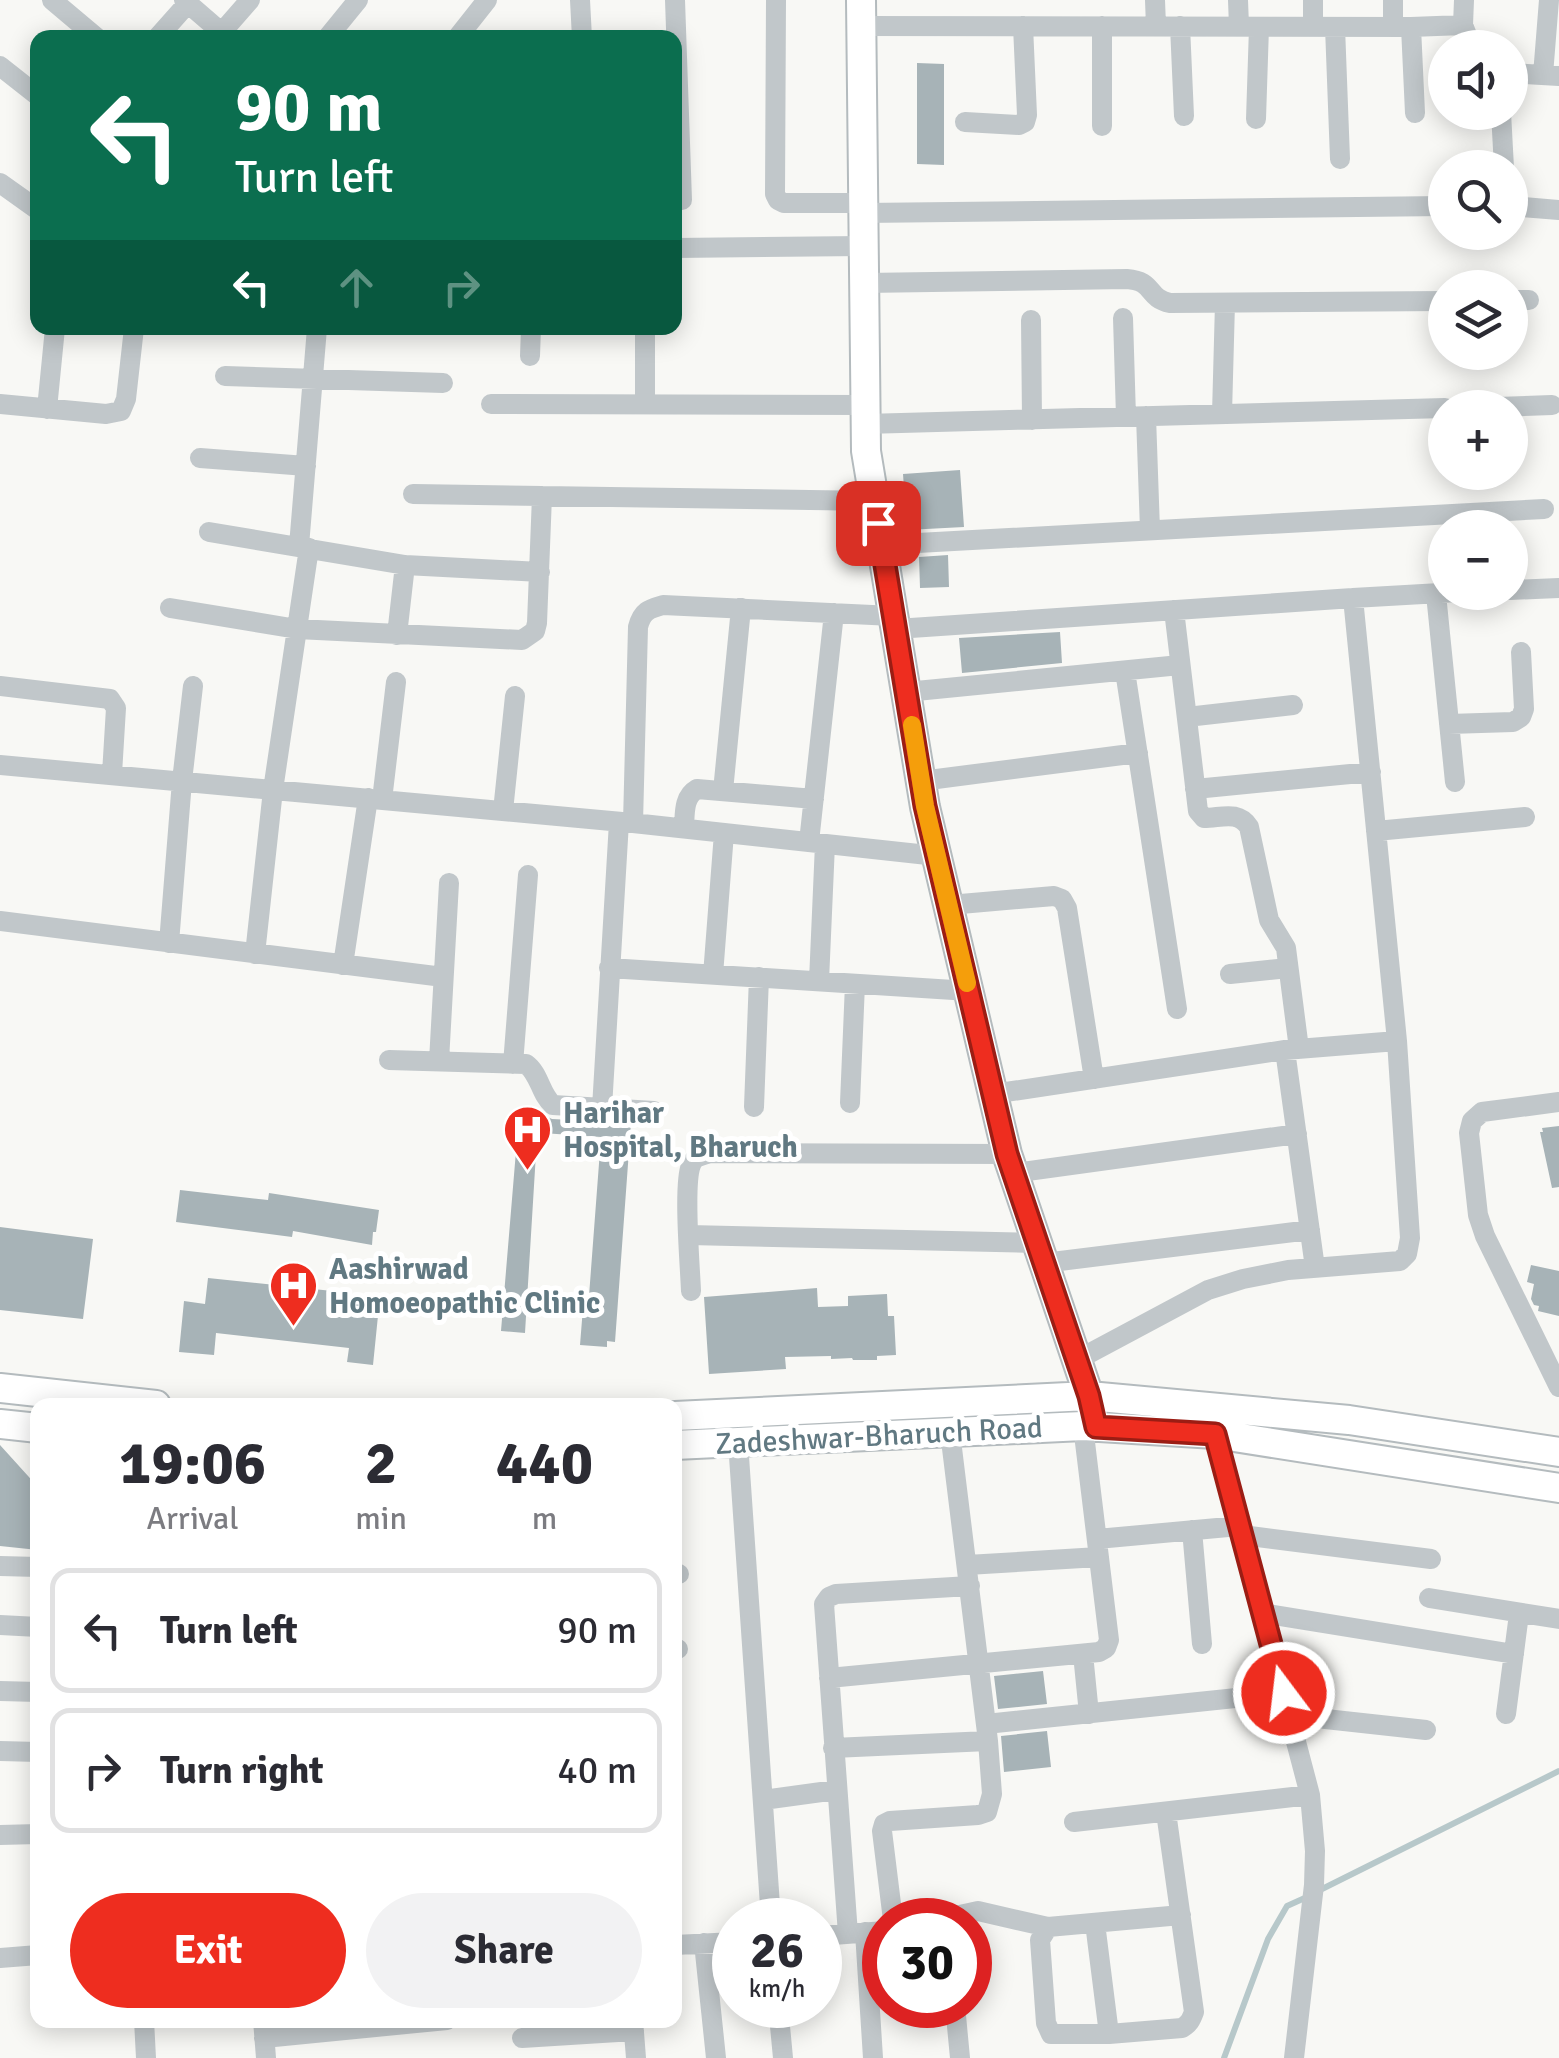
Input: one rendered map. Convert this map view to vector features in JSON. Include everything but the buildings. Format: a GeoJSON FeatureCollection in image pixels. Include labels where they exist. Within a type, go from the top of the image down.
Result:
{"type":"FeatureCollection","features":[{"type":"Feature","properties":{"kind":"main road"},"geometry":{"type":"LineString","coordinates":[[861,13],[866,451],[881,545],[921,781],[993,1094],[1010,1163],[1089,1396],[1089,1427]]}},
{"type":"Feature","properties":{"kind":"main road"},"geometry":{"type":"LineString","coordinates":[[0,1388],[92,1398]]}},
{"type":"Feature","properties":{"kind":"main road","name":"Zadeshwar-Bharuch Road"},"geometry":{"type":"LineString","coordinates":[[682,1416],[1089,1396],[1349,1420],[1559,1452]]}},
{"type":"Feature","properties":{"kind":"main road"},"geometry":{"type":"LineString","coordinates":[[0,1424],[30,1427]]}},
{"type":"Feature","properties":{"kind":"main road","name":"Zadeshwar-Bharuch Road"},"geometry":{"type":"LineString","coordinates":[[682,1444],[1089,1427],[1215,1434],[1559,1488]]}},
{"type":"Feature","properties":{"kind":"street"},"geometry":{"type":"LineString","coordinates":[[52,0],[87,30]]}},
{"type":"Feature","properties":{"kind":"street"},"geometry":{"type":"LineString","coordinates":[[229,30],[250,0]]}},
{"type":"Feature","properties":{"kind":"street"},"geometry":{"type":"LineString","coordinates":[[334,30],[358,0]]}},
{"type":"Feature","properties":{"kind":"street"},"geometry":{"type":"LineString","coordinates":[[463,30],[487,0]]}},
{"type":"Feature","properties":{"kind":"street"},"geometry":{"type":"LineString","coordinates":[[580,0],[582,30]]}},
{"type":"Feature","properties":{"kind":"street"},"geometry":{"type":"LineString","coordinates":[[674,0],[675,30]]}},
{"type":"Feature","properties":{"kind":"street"},"geometry":{"type":"LineString","coordinates":[[776,0],[775,194],[784,203],[863,208],[1428,206]]}},
{"type":"Feature","properties":{"kind":"street"},"geometry":{"type":"LineString","coordinates":[[1155,0],[1156,26]]}},
{"type":"Feature","properties":{"kind":"street"},"geometry":{"type":"LineString","coordinates":[[1238,0],[1249,27],[1256,119]]}},
{"type":"Feature","properties":{"kind":"street"},"geometry":{"type":"LineString","coordinates":[[1313,0],[1313,27]]}},
{"type":"Feature","properties":{"kind":"street"},"geometry":{"type":"LineString","coordinates":[[1393,0],[1402,27],[1414,113]]}},
{"type":"Feature","properties":{"kind":"street"},"geometry":{"type":"LineString","coordinates":[[1464,0],[1465,30]]}},
{"type":"Feature","properties":{"kind":"street"},"geometry":{"type":"LineString","coordinates":[[1549,0],[1551,76]]}},
{"type":"Feature","properties":{"kind":"street"},"geometry":{"type":"LineString","coordinates":[[163,30],[186,2],[219,30]]}},
{"type":"Feature","properties":{"kind":"street"},"geometry":{"type":"LineString","coordinates":[[861,13],[1023,26],[1463,25]]}},
{"type":"Feature","properties":{"kind":"street"},"geometry":{"type":"LineString","coordinates":[[965,122],[1025,122],[1023,26]]}},
{"type":"Feature","properties":{"kind":"street"},"geometry":{"type":"LineString","coordinates":[[1102,26],[1102,126]]}},
{"type":"Feature","properties":{"kind":"street"},"geometry":{"type":"LineString","coordinates":[[1180,26],[1184,116]]}},
{"type":"Feature","properties":{"kind":"street"},"geometry":{"type":"LineString","coordinates":[[1335,27],[1340,159]]}},
{"type":"Feature","properties":{"kind":"street"},"geometry":{"type":"LineString","coordinates":[[0,66],[30,90]]}},
{"type":"Feature","properties":{"kind":"street"},"geometry":{"type":"LineString","coordinates":[[0,183],[30,197]]}},
{"type":"Feature","properties":{"kind":"street"},"geometry":{"type":"LineString","coordinates":[[1528,207],[1559,210]]}},
{"type":"Feature","properties":{"kind":"street"},"geometry":{"type":"LineString","coordinates":[[682,248],[863,246]]}},
{"type":"Feature","properties":{"kind":"street"},"geometry":{"type":"LineString","coordinates":[[864,283],[1127,279],[1148,285],[1160,301],[1186,304],[1428,301]]}},
{"type":"Feature","properties":{"kind":"street"},"geometry":{"type":"LineString","coordinates":[[1222,414],[1226,304]]}},
{"type":"Feature","properties":{"kind":"street"},"geometry":{"type":"LineString","coordinates":[[1123,318],[1150,530]]}},
{"type":"Feature","properties":{"kind":"street"},"geometry":{"type":"LineString","coordinates":[[1031,320],[1032,420]]}},
{"type":"Feature","properties":{"kind":"street"},"geometry":{"type":"LineString","coordinates":[[47,409],[54,335]]}},
{"type":"Feature","properties":{"kind":"street"},"geometry":{"type":"LineString","coordinates":[[0,404],[106,414],[121,410],[126,399],[133,335]]}},
{"type":"Feature","properties":{"kind":"street"},"geometry":{"type":"LineString","coordinates":[[255,954],[272,790],[297,629],[316,335]]}},
{"type":"Feature","properties":{"kind":"street"},"geometry":{"type":"LineString","coordinates":[[530,356],[531,335]]}},
{"type":"Feature","properties":{"kind":"street"},"geometry":{"type":"LineString","coordinates":[[645,404],[646,335]]}},
{"type":"Feature","properties":{"kind":"street"},"geometry":{"type":"LineString","coordinates":[[226,376],[443,383]]}},
{"type":"Feature","properties":{"kind":"street"},"geometry":{"type":"LineString","coordinates":[[491,404],[645,404],[1032,420],[1428,408]]}},
{"type":"Feature","properties":{"kind":"street"},"geometry":{"type":"LineString","coordinates":[[1528,406],[1552,405]]}},
{"type":"Feature","properties":{"kind":"street"},"geometry":{"type":"LineString","coordinates":[[200,458],[306,466]]}},
{"type":"Feature","properties":{"kind":"street"},"geometry":{"type":"LineString","coordinates":[[413,494],[874,501]]}},
{"type":"Feature","properties":{"kind":"street"},"geometry":{"type":"LineString","coordinates":[[170,608],[297,629],[522,640],[535,631],[537,622],[542,496]]}},
{"type":"Feature","properties":{"kind":"street"},"geometry":{"type":"LineString","coordinates":[[881,545],[1544,508]]}},
{"type":"Feature","properties":{"kind":"street"},"geometry":{"type":"LineString","coordinates":[[210,532],[404,564],[540,572]]}},
{"type":"Feature","properties":{"kind":"street"},"geometry":{"type":"LineString","coordinates":[[397,634],[404,564]]}},
{"type":"Feature","properties":{"kind":"street"},"geometry":{"type":"LineString","coordinates":[[1528,589],[1559,588]]}},
{"type":"Feature","properties":{"kind":"street"},"geometry":{"type":"LineString","coordinates":[[602,1108],[609,968],[626,822],[638,627],[640,617],[648,609],[663,605],[834,613],[894,623],[1428,594]]}},
{"type":"Feature","properties":{"kind":"street"},"geometry":{"type":"LineString","coordinates":[[1077,1360],[1208,1290],[1288,1270],[1400,1261],[1407,1254],[1410,1238],[1397,1041],[1354,598]]}},
{"type":"Feature","properties":{"kind":"street"},"geometry":{"type":"LineString","coordinates":[[724,791],[741,608]]}},
{"type":"Feature","properties":{"kind":"street"},"geometry":{"type":"LineString","coordinates":[[1174,610],[1198,811],[1204,818],[1243,818],[1249,827],[1269,920],[1286,948],[1296,1134],[1315,1268]]}},
{"type":"Feature","properties":{"kind":"street"},"geometry":{"type":"LineString","coordinates":[[1438,610],[1455,782]]}},
{"type":"Feature","properties":{"kind":"street"},"geometry":{"type":"LineString","coordinates":[[819,982],[814,799],[834,613]]}},
{"type":"Feature","properties":{"kind":"street"},"geometry":{"type":"LineString","coordinates":[[1449,724],[1513,722],[1521,717],[1521,652]]}},
{"type":"Feature","properties":{"kind":"street"},"geometry":{"type":"LineString","coordinates":[[906,692],[1180,665]]}},
{"type":"Feature","properties":{"kind":"street"},"geometry":{"type":"LineString","coordinates":[[1125,671],[1177,1009]]}},
{"type":"Feature","properties":{"kind":"street"},"geometry":{"type":"LineString","coordinates":[[343,965],[396,682]]}},
{"type":"Feature","properties":{"kind":"street"},"geometry":{"type":"LineString","coordinates":[[0,686],[110,699],[116,708],[112,774]]}},
{"type":"Feature","properties":{"kind":"street"},"geometry":{"type":"LineString","coordinates":[[169,943],[193,686]]}},
{"type":"Feature","properties":{"kind":"street"},"geometry":{"type":"LineString","coordinates":[[503,811],[516,696]]}},
{"type":"Feature","properties":{"kind":"street"},"geometry":{"type":"LineString","coordinates":[[1187,717],[1294,704]]}},
{"type":"Feature","properties":{"kind":"street"},"geometry":{"type":"LineString","coordinates":[[921,781],[1138,752]]}},
{"type":"Feature","properties":{"kind":"street"},"geometry":{"type":"LineString","coordinates":[[0,765],[626,822],[937,856]]}},
{"type":"Feature","properties":{"kind":"street"},"geometry":{"type":"LineString","coordinates":[[1195,789],[1371,772]]}},
{"type":"Feature","properties":{"kind":"street"},"geometry":{"type":"LineString","coordinates":[[684,828],[686,802],[697,789],[814,799]]}},
{"type":"Feature","properties":{"kind":"street"},"geometry":{"type":"LineString","coordinates":[[1376,830],[1525,817]]}},
{"type":"Feature","properties":{"kind":"street"},"geometry":{"type":"LineString","coordinates":[[714,975],[724,833]]}},
{"type":"Feature","properties":{"kind":"street"},"geometry":{"type":"LineString","coordinates":[[513,1064],[528,875]]}},
{"type":"Feature","properties":{"kind":"street"},"geometry":{"type":"LineString","coordinates":[[439,1061],[449,883]]}},
{"type":"Feature","properties":{"kind":"street"},"geometry":{"type":"LineString","coordinates":[[949,905],[1054,896],[1062,899],[1067,908],[1094,1079]]}},
{"type":"Feature","properties":{"kind":"street"},"geometry":{"type":"LineString","coordinates":[[0,922],[443,977]]}},
{"type":"Feature","properties":{"kind":"street"},"geometry":{"type":"LineString","coordinates":[[609,968],[969,990]]}},
{"type":"Feature","properties":{"kind":"street"},"geometry":{"type":"LineString","coordinates":[[1230,974],[1288,968]]}},
{"type":"Feature","properties":{"kind":"street"},"geometry":{"type":"LineString","coordinates":[[754,1106],[759,977]]}},
{"type":"Feature","properties":{"kind":"street"},"geometry":{"type":"LineString","coordinates":[[850,1103],[856,984]]}},
{"type":"Feature","properties":{"kind":"street"},"geometry":{"type":"LineString","coordinates":[[993,1094],[1292,1049],[1397,1041]]}},
{"type":"Feature","properties":{"kind":"street"},"geometry":{"type":"LineString","coordinates":[[389,1060],[526,1064],[553,1105],[654,1110]]}},
{"type":"Feature","properties":{"kind":"street"},"geometry":{"type":"LineString","coordinates":[[1559,1102],[1482,1112],[1472,1120],[1470,1134],[1478,1214],[1559,1388]]}},
{"type":"Feature","properties":{"kind":"street"},"geometry":{"type":"LineString","coordinates":[[691,1291],[690,1166],[695,1158],[710,1153],[1010,1163],[1296,1134]]}},
{"type":"Feature","properties":{"kind":"street"},"geometry":{"type":"LineString","coordinates":[[689,1235],[1041,1254],[1310,1230]]}},
{"type":"Feature","properties":{"kind":"street"},"geometry":{"type":"LineString","coordinates":[[829,1678],[1082,1654],[1106,1648],[1109,1640],[1089,1427]]}},
{"type":"Feature","properties":{"kind":"street"},"geometry":{"type":"LineString","coordinates":[[890,1898],[884,1824],[978,1815],[987,1812],[992,1794],[950,1432]]}},
{"type":"Feature","properties":{"kind":"street"},"geometry":{"type":"LineString","coordinates":[[1215,1434],[1310,1795],[1314,1885],[1294,2058]]}},
{"type":"Feature","properties":{"kind":"street"},"geometry":{"type":"LineString","coordinates":[[738,1442],[770,1898]]}},
{"type":"Feature","properties":{"kind":"street"},"geometry":{"type":"LineString","coordinates":[[1192,1530],[1202,1644]]}},
{"type":"Feature","properties":{"kind":"street"},"geometry":{"type":"LineString","coordinates":[[862,1913],[836,1790],[824,1604],[829,1597],[968,1576],[1192,1530],[1240,1530],[1431,1559]]}},
{"type":"Feature","properties":{"kind":"street"},"geometry":{"type":"LineString","coordinates":[[0,1566],[30,1568]]}},
{"type":"Feature","properties":{"kind":"street"},"geometry":{"type":"LineString","coordinates":[[1428,1598],[1559,1619]]}},
{"type":"Feature","properties":{"kind":"street"},"geometry":{"type":"LineString","coordinates":[[1262,1613],[1514,1654]]}},
{"type":"Feature","properties":{"kind":"street"},"geometry":{"type":"LineString","coordinates":[[1506,1714],[1519,1614]]}},
{"type":"Feature","properties":{"kind":"street"},"geometry":{"type":"LineString","coordinates":[[0,1625],[30,1626]]}},
{"type":"Feature","properties":{"kind":"street"},"geometry":{"type":"LineString","coordinates":[[1082,1654],[1089,1714]]}},
{"type":"Feature","properties":{"kind":"street"},"geometry":{"type":"LineString","coordinates":[[0,1691],[30,1692]]}},
{"type":"Feature","properties":{"kind":"street"},"geometry":{"type":"LineString","coordinates":[[833,1748],[987,1733],[1089,1714],[1284,1693]]}},
{"type":"Feature","properties":{"kind":"street"},"geometry":{"type":"LineString","coordinates":[[1289,1715],[1426,1730]]}},
{"type":"Feature","properties":{"kind":"street"},"geometry":{"type":"LineString","coordinates":[[0,1751],[30,1752]]}},
{"type":"Feature","properties":{"kind":"street"},"geometry":{"type":"LineString","coordinates":[[763,1800],[836,1790]]}},
{"type":"Feature","properties":{"kind":"street"},"geometry":{"type":"LineString","coordinates":[[1074,1822],[1310,1795]]}},
{"type":"Feature","properties":{"kind":"street"},"geometry":{"type":"LineString","coordinates":[[1048,1928],[1040,1940],[1047,2029],[1051,2034],[1109,2034],[1182,2028],[1188,2024],[1194,2012],[1166,1812]]}},
{"type":"Feature","properties":{"kind":"street"},"geometry":{"type":"LineString","coordinates":[[0,1835],[30,1834]]}},
{"type":"Feature","properties":{"kind":"street"},"geometry":{"type":"LineString","coordinates":[[992,1914],[1048,1928],[1180,1915]]}},
{"type":"Feature","properties":{"kind":"street"},"geometry":{"type":"LineString","coordinates":[[1095,1923],[1109,2034]]}},
{"type":"Feature","properties":{"kind":"street"},"geometry":{"type":"LineString","coordinates":[[704,1943],[716,2058]]}},
{"type":"Feature","properties":{"kind":"street"},"geometry":{"type":"LineString","coordinates":[[682,1945],[712,1943]]}},
{"type":"Feature","properties":{"kind":"street"},"geometry":{"type":"LineString","coordinates":[[0,1958],[30,1956]]}},
{"type":"Feature","properties":{"kind":"street"},"geometry":{"type":"LineString","coordinates":[[144,2028],[146,2058]]}},
{"type":"Feature","properties":{"kind":"street"},"geometry":{"type":"LineString","coordinates":[[264,2039],[370,2028]]}},
{"type":"Feature","properties":{"kind":"street"},"geometry":{"type":"LineString","coordinates":[[522,2038],[607,2028]]}},
{"type":"Feature","properties":{"kind":"street"},"geometry":{"type":"LineString","coordinates":[[633,2028],[636,2058]]}},
{"type":"Feature","properties":{"kind":"street"},"geometry":{"type":"LineString","coordinates":[[780,2028],[783,2058]]}},
{"type":"Feature","properties":{"kind":"street"},"geometry":{"type":"LineString","coordinates":[[871,2028],[873,2058]]}},
{"type":"Feature","properties":{"kind":"street"},"geometry":{"type":"LineString","coordinates":[[957,2028],[960,2058]]}},
{"type":"Feature","properties":{"kind":"waterway"},"geometry":{"type":"LineString","coordinates":[[1318,1891],[1559,1771]]}},
{"type":"Feature","properties":{"kind":"waterway"},"geometry":{"type":"LineString","coordinates":[[1224,2058],[1268,1939],[1287,1906],[1307,1897]]}},
{"type":"Feature","properties":{"kind":"slow traffic"},"geometry":{"type":"LineString","coordinates":[[912,725],[925,806],[967,983]]}},
{"type":"Feature","properties":{"kind":"place","name":"Harihar Hospital, Bharuch"},"geometry":{"type":"Point","coordinates":[528,1172]}},
{"type":"Feature","properties":{"kind":"place","name":"Aashirwad Homoeopathic Clinic"},"geometry":{"type":"Point","coordinates":[294,1328]}},
{"type":"Feature","properties":{"kind":"route"},"geometry":{"type":"LineString","coordinates":[[878,523],[925,806],[1007,1154],[1096,1427],[1215,1434],[1284,1693]]}}]}
